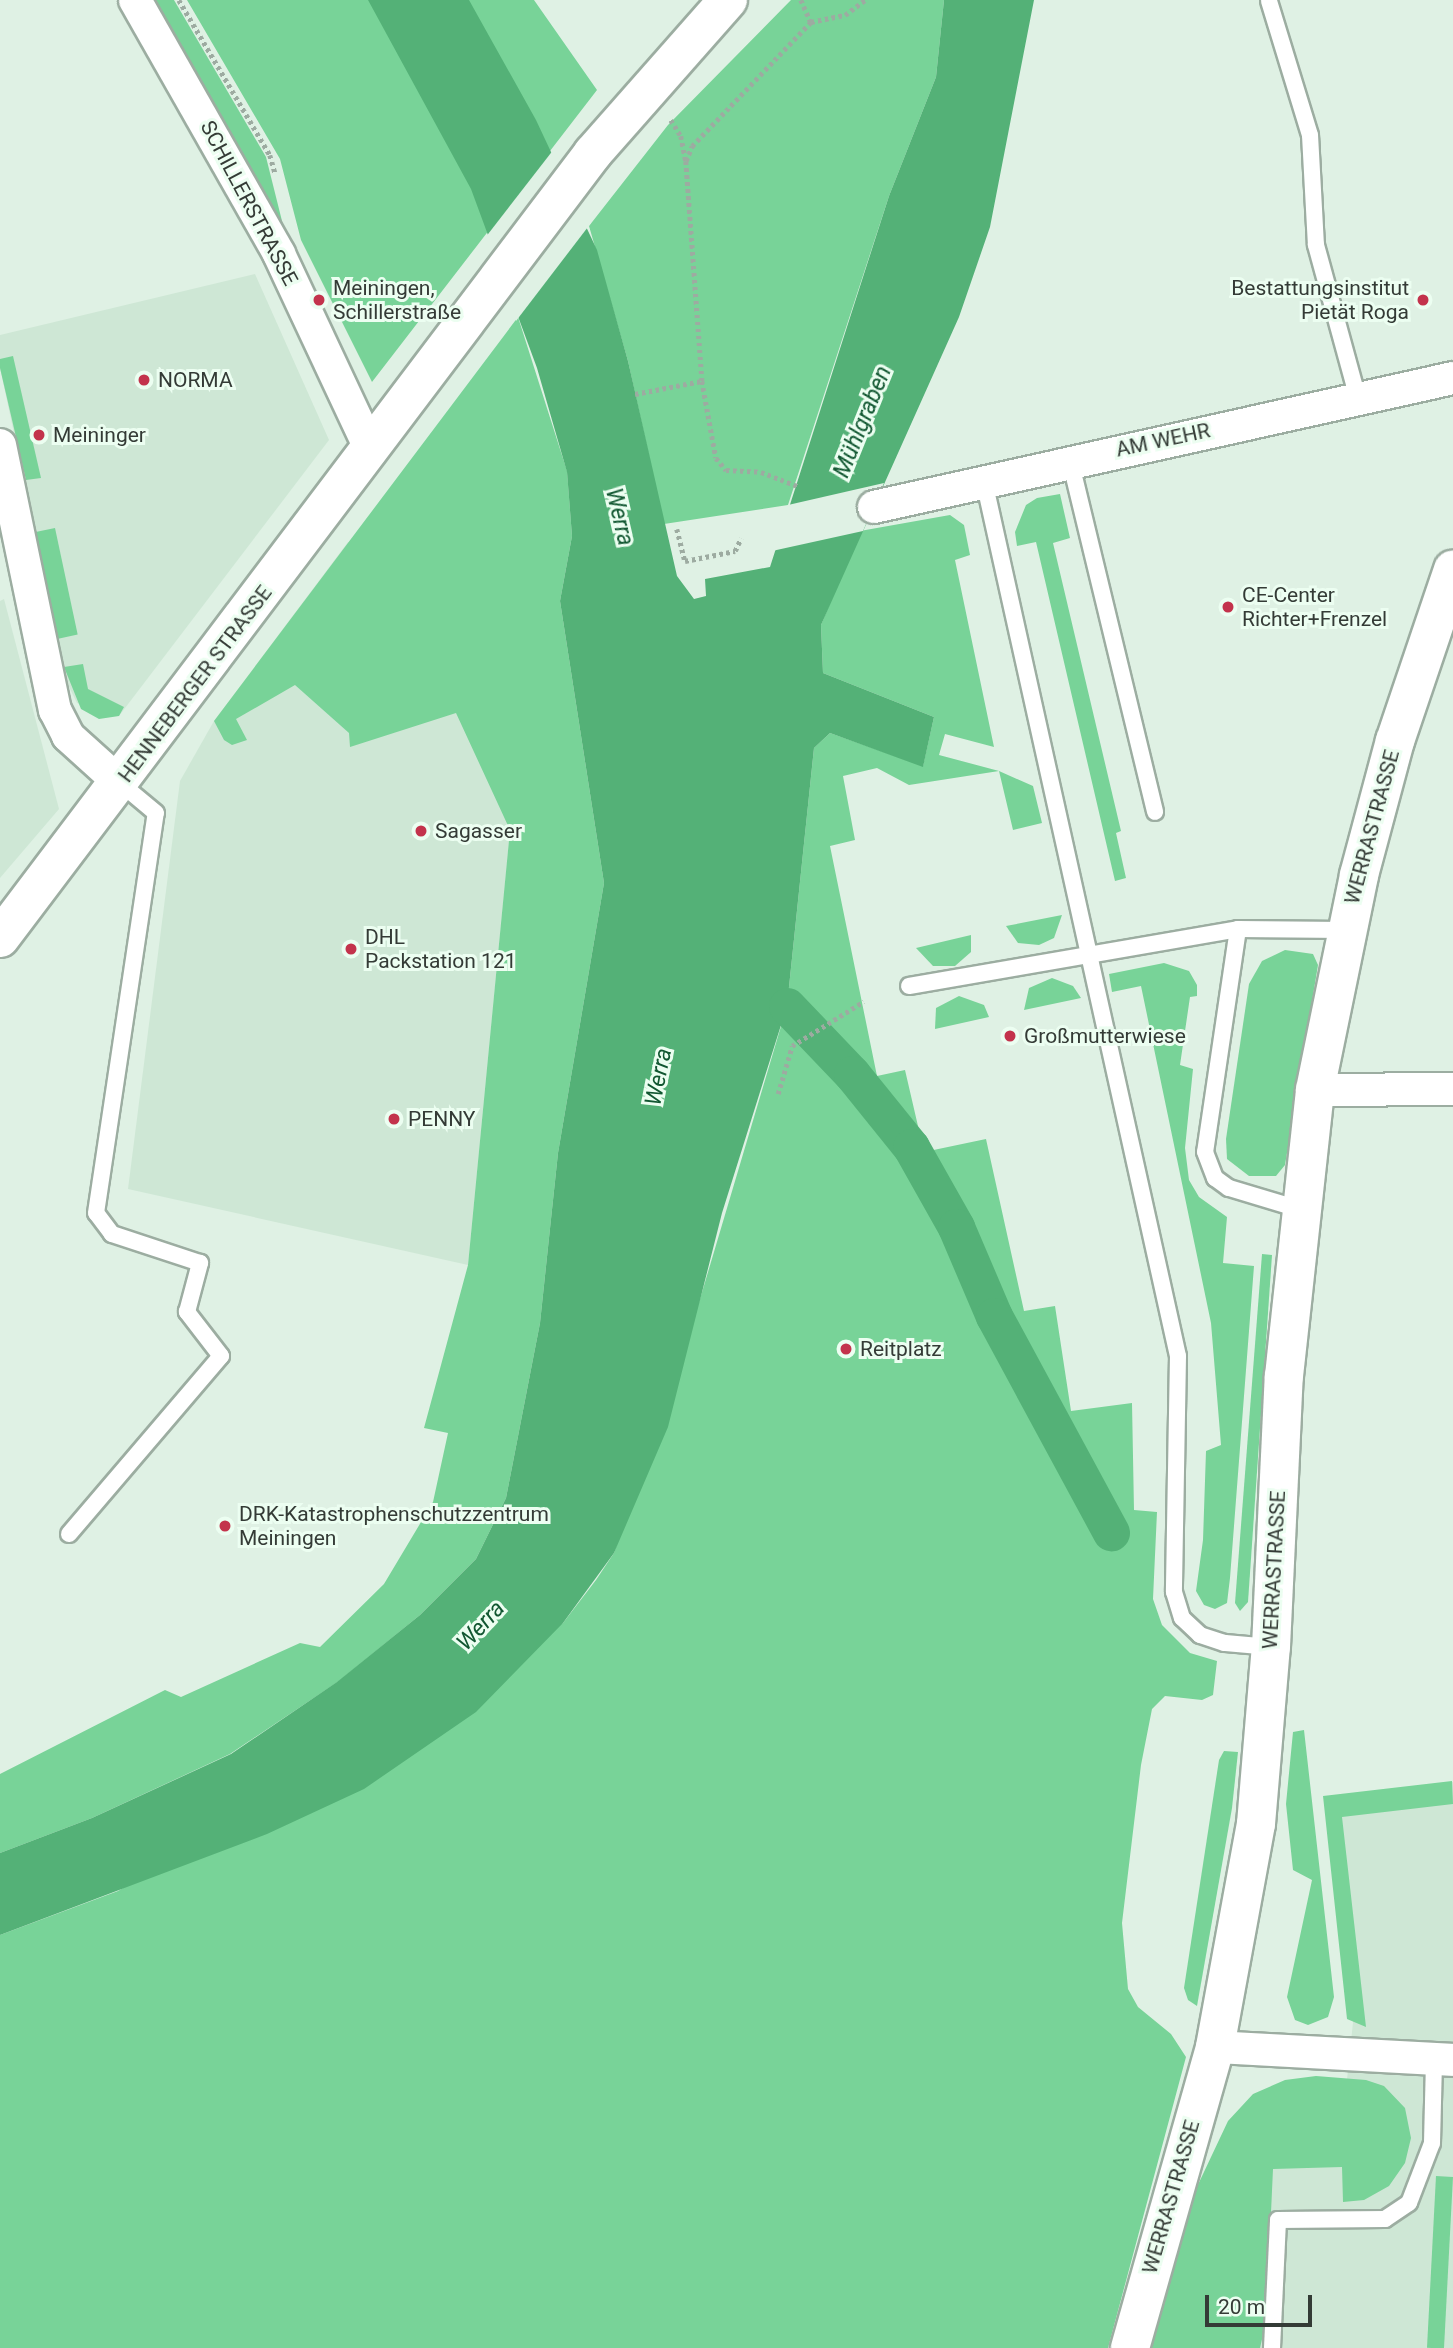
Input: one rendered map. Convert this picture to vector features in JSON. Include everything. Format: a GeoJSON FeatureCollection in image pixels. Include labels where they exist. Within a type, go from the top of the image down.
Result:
{"type":"FeatureCollection","features":[{"type":"Feature","properties":{"kind":"street","name":"SCHILLERSTRASSE"},"geometry":{"type":"LineString","coordinates":[[135,0],[279,254],[386,429]]}},
{"type":"Feature","properties":{"kind":"street","name":"HENNEBERGER STRASSE"},"geometry":{"type":"LineString","coordinates":[[0,938],[120,783],[593,153],[646,89],[728,0]]}},
{"type":"Feature","properties":{"kind":"street","name":"AM WEHR"},"geometry":{"type":"LineString","coordinates":[[874,507],[1070,460],[1453,378]]}},
{"type":"Feature","properties":{"kind":"street"},"geometry":{"type":"LineString","coordinates":[[0,445],[55,710],[68,736],[120,783]]}},
{"type":"Feature","properties":{"kind":"street","name":"WERRASTRASSE"},"geometry":{"type":"LineString","coordinates":[[1130,2348],[1215,2048],[1256,1824],[1271,1647],[1284,1376],[1299,1209],[1315,1090],[1345,930],[1395,741],[1453,570]]}},
{"type":"Feature","properties":{"kind":"street"},"geometry":{"type":"LineString","coordinates":[[1315,1090],[1453,1089]]}},
{"type":"Feature","properties":{"kind":"street"},"geometry":{"type":"LineString","coordinates":[[1215,2048],[1444,2059]]}},
{"type":"Feature","properties":{"kind":"lane"},"geometry":{"type":"LineString","coordinates":[[1269,1],[1310,135],[1316,245],[1358,399]]}},
{"type":"Feature","properties":{"kind":"lane"},"geometry":{"type":"LineString","coordinates":[[1070,460],[1155,812]]}},
{"type":"Feature","properties":{"kind":"lane"},"geometry":{"type":"LineString","coordinates":[[984,481],[1178,1356],[1174,1592],[1182,1618],[1200,1635],[1225,1643],[1271,1647]]}},
{"type":"Feature","properties":{"kind":"lane"},"geometry":{"type":"LineString","coordinates":[[69,1535],[221,1356],[187,1312],[200,1263],[112,1234],[96,1213],[156,813],[120,783]]}},
{"type":"Feature","properties":{"kind":"lane"},"geometry":{"type":"LineString","coordinates":[[1238,929],[1205,1152],[1215,1178],[1228,1188],[1299,1209]]}},
{"type":"Feature","properties":{"kind":"lane"},"geometry":{"type":"LineString","coordinates":[[909,986],[1090,952],[1238,929],[1345,930]]}},
{"type":"Feature","properties":{"kind":"lane"},"geometry":{"type":"LineString","coordinates":[[1272,2348],[1278,2220],[1385,2219],[1409,2203],[1432,2143],[1444,2059]]}},
{"type":"Feature","properties":{"kind":"path"},"geometry":{"type":"LineString","coordinates":[[801,0],[811,22]]}},
{"type":"Feature","properties":{"kind":"path"},"geometry":{"type":"LineString","coordinates":[[686,161],[692,146],[811,22],[845,15],[865,0]]}},
{"type":"Feature","properties":{"kind":"path"},"geometry":{"type":"LineString","coordinates":[[646,89],[676,126],[686,161],[702,381],[716,458],[726,470],[761,472],[797,486]]}},
{"type":"Feature","properties":{"kind":"path"},"geometry":{"type":"LineString","coordinates":[[635,394],[702,381]]}},
{"type":"Feature","properties":{"kind":"path"},"geometry":{"type":"LineString","coordinates":[[677,529],[685,561],[735,551],[741,538]]}},
{"type":"Feature","properties":{"kind":"path"},"geometry":{"type":"LineString","coordinates":[[778,1094],[792,1046],[863,1002]]}},
{"type":"Feature","properties":{"kind":"shaded area"},"geometry":{"type":"Polygon","coordinates":[[[155,0],[174,0],[266,157],[285,233],[155,0]]]}},
{"type":"Feature","properties":{"kind":"shaded area"},"geometry":{"type":"Polygon","coordinates":[[[187,0],[534,0],[597,90],[372,382],[301,240],[280,159],[187,0]]]}},
{"type":"Feature","properties":{"kind":"shaded area"},"geometry":{"type":"Polygon","coordinates":[[[791,0],[944,0],[936,77],[889,196],[788,505],[664,524],[628,361],[589,226],[668,125],[791,0]]]}},
{"type":"Feature","properties":{"kind":"shaded area"},"geometry":{"type":"Polygon","coordinates":[[[255,274],[329,440],[119,716],[77,703],[68,685],[0,368],[0,335],[255,274]]]}},
{"type":"Feature","properties":{"kind":"shaded area"},"geometry":{"type":"Polygon","coordinates":[[[518,317],[567,471],[572,536],[560,601],[604,883],[558,1153],[540,1323],[506,1498],[476,1559],[420,1615],[339,1681],[230,1754],[92,1818],[0,1853],[0,1774],[165,1690],[181,1697],[300,1643],[320,1647],[384,1584],[433,1502],[448,1433],[424,1428],[468,1265],[510,830],[456,713],[350,747],[349,733],[295,685],[236,719],[247,740],[232,745],[224,740],[214,721],[518,317]]]}},
{"type":"Feature","properties":{"kind":"shaded area"},"geometry":{"type":"Polygon","coordinates":[[[13,356],[41,478],[26,480],[0,368],[0,359],[13,356]]]}},
{"type":"Feature","properties":{"kind":"shaded area"},"geometry":{"type":"Polygon","coordinates":[[[1060,494],[1070,538],[1053,543],[1121,831],[1116,833],[1126,878],[1115,881],[1036,542],[1017,546],[1015,532],[1026,505],[1037,498],[1060,494]]]}},
{"type":"Feature","properties":{"kind":"shaded area"},"geometry":{"type":"Polygon","coordinates":[[[950,515],[964,525],[970,555],[955,560],[994,747],[945,734],[939,755],[999,771],[909,785],[877,768],[843,776],[855,840],[830,846],[877,1076],[905,1070],[924,1152],[986,1139],[1024,1311],[1055,1306],[1071,1411],[1132,1403],[1134,1510],[1157,1512],[1153,1599],[1162,1625],[1190,1653],[1217,1661],[1213,1695],[1202,1700],[1165,1696],[1152,1709],[1141,1765],[1122,1923],[1128,1989],[1138,2007],[1171,2034],[1186,2057],[1108,2348],[0,2348],[0,1935],[118,1891],[563,1623],[596,1580],[614,1553],[700,1299],[787,1006],[814,748],[830,733],[923,766],[934,717],[823,673],[821,625],[860,531],[950,515]]]}},
{"type":"Feature","properties":{"kind":"shaded area"},"geometry":{"type":"Polygon","coordinates":[[[55,528],[78,635],[57,639],[34,532],[55,528]]]}},
{"type":"Feature","properties":{"kind":"shaded area"},"geometry":{"type":"Polygon","coordinates":[[[348,542],[428,581],[510,831],[468,1265],[128,1189],[180,781],[214,721],[348,542]]]}},
{"type":"Feature","properties":{"kind":"shaded area"},"geometry":{"type":"Polygon","coordinates":[[[4,599],[59,809],[0,878],[0,601],[4,599]]]}},
{"type":"Feature","properties":{"kind":"shaded area"},"geometry":{"type":"Polygon","coordinates":[[[83,664],[88,689],[124,707],[119,716],[99,719],[81,709],[64,667],[83,664]]]}},
{"type":"Feature","properties":{"kind":"shaded area"},"geometry":{"type":"Polygon","coordinates":[[[999,771],[1033,786],[1042,823],[1013,830],[999,771]]]}},
{"type":"Feature","properties":{"kind":"shaded area"},"geometry":{"type":"Polygon","coordinates":[[[1062,915],[1054,938],[1039,945],[1018,943],[1006,926],[1062,915]]]}},
{"type":"Feature","properties":{"kind":"shaded area"},"geometry":{"type":"Polygon","coordinates":[[[971,935],[971,952],[955,966],[933,966],[916,948],[971,935]]]}},
{"type":"Feature","properties":{"kind":"shaded area"},"geometry":{"type":"Polygon","coordinates":[[[1285,950],[1313,954],[1318,965],[1285,1165],[1276,1176],[1249,1176],[1227,1159],[1226,1139],[1249,984],[1262,961],[1285,950]]]}},
{"type":"Feature","properties":{"kind":"shaded area"},"geometry":{"type":"Polygon","coordinates":[[[1164,963],[1189,971],[1197,985],[1197,996],[1190,997],[1180,1065],[1193,1069],[1185,1148],[1189,1180],[1199,1197],[1227,1217],[1223,1263],[1254,1266],[1230,1578],[1227,1603],[1215,1609],[1204,1605],[1196,1591],[1203,1540],[1206,1451],[1221,1445],[1211,1323],[1141,986],[1112,992],[1109,974],[1164,963]]]}},
{"type":"Feature","properties":{"kind":"shaded area"},"geometry":{"type":"Polygon","coordinates":[[[1052,978],[1073,986],[1081,998],[1024,1010],[1029,988],[1052,978]]]}},
{"type":"Feature","properties":{"kind":"shaded area"},"geometry":{"type":"Polygon","coordinates":[[[959,996],[984,1005],[989,1017],[935,1029],[936,1008],[959,996]]]}},
{"type":"Feature","properties":{"kind":"shaded area"},"geometry":{"type":"Polygon","coordinates":[[[1262,1254],[1272,1255],[1248,1602],[1240,1611],[1235,1603],[1262,1254]]]}},
{"type":"Feature","properties":{"kind":"shaded area"},"geometry":{"type":"Polygon","coordinates":[[[1304,1730],[1334,1997],[1328,2017],[1308,2025],[1295,2020],[1287,1997],[1312,1880],[1293,1870],[1286,1804],[1293,1732],[1304,1730]]]}},
{"type":"Feature","properties":{"kind":"shaded area"},"geometry":{"type":"Polygon","coordinates":[[[1224,1751],[1238,1752],[1232,1808],[1197,2006],[1188,2000],[1184,1988],[1219,1760],[1224,1751]]]}},
{"type":"Feature","properties":{"kind":"shaded area"},"geometry":{"type":"Polygon","coordinates":[[[1452,1781],[1453,1804],[1342,1817],[1366,2027],[1347,2019],[1323,1796],[1452,1781]]]}},
{"type":"Feature","properties":{"kind":"shaded area"},"geometry":{"type":"Polygon","coordinates":[[[1453,1782],[1453,2348],[1228,2348],[1247,2160],[1346,2089],[1354,2013],[1328,1798],[1453,1782]]]}},
{"type":"Feature","properties":{"kind":"shaded area"},"geometry":{"type":"Polygon","coordinates":[[[1316,2076],[1366,2080],[1384,2086],[1405,2108],[1411,2138],[1405,2163],[1389,2186],[1364,2200],[1343,2202],[1342,2167],[1273,2169],[1266,2322],[1260,2348],[1148,2348],[1195,2191],[1228,2121],[1253,2094],[1285,2080],[1316,2076]]]}},
{"type":"Feature","properties":{"kind":"shaded area"},"geometry":{"type":"Polygon","coordinates":[[[1436,2176],[1453,2177],[1444,2348],[1427,2348],[1436,2176]]]}},
{"type":"Feature","properties":{"kind":"water"},"geometry":{"type":"Polygon","coordinates":[[[368,0],[469,0],[536,120],[597,250],[628,361],[677,576],[694,599],[706,596],[705,579],[770,567],[889,196],[936,77],[944,0],[1034,0],[990,227],[959,317],[821,625],[823,673],[934,717],[923,767],[830,733],[814,748],[787,1006],[722,1213],[668,1427],[614,1553],[563,1623],[476,1712],[364,1789],[267,1834],[0,1935],[0,1853],[92,1818],[231,1754],[337,1682],[420,1615],[476,1559],[506,1498],[540,1323],[558,1153],[604,883],[560,601],[572,536],[567,472],[537,368],[471,189],[368,0]]]}},
{"type":"Feature","properties":{"kind":"pier"},"geometry":{"type":"Polygon","coordinates":[[[554,149],[591,223],[516,321],[485,238],[554,149]]]}},
{"type":"Feature","properties":{"kind":"pier"},"geometry":{"type":"Polygon","coordinates":[[[884,483],[863,531],[772,551],[788,505],[884,483]]]}},
{"type":"Feature","properties":{"kind":"waterway"},"geometry":{"type":"LineString","coordinates":[[787,1006],[852,1074],[911,1147],[956,1227],[994,1316],[1111,1532]]}},
{"type":"Feature","properties":{"kind":"place","name":"Meiningen, Schillerstraße"},"geometry":{"type":"Point","coordinates":[319,300]}},
{"type":"Feature","properties":{"kind":"place","name":"Bestattungsinstitut Pietät Roga"},"geometry":{"type":"Point","coordinates":[1423,300]}},
{"type":"Feature","properties":{"kind":"place","name":"NORMA"},"geometry":{"type":"Point","coordinates":[144,380]}},
{"type":"Feature","properties":{"kind":"place","name":"Meininger"},"geometry":{"type":"Point","coordinates":[39,435]}},
{"type":"Feature","properties":{"kind":"place","name":"CE-Center Richter+Frenzel"},"geometry":{"type":"Point","coordinates":[1228,607]}},
{"type":"Feature","properties":{"kind":"place","name":"Sagasser"},"geometry":{"type":"Point","coordinates":[421,831]}},
{"type":"Feature","properties":{"kind":"place","name":"DHL Packstation 121"},"geometry":{"type":"Point","coordinates":[351,949]}},
{"type":"Feature","properties":{"kind":"place","name":"Großmutterwiese"},"geometry":{"type":"Point","coordinates":[1010,1036]}},
{"type":"Feature","properties":{"kind":"place","name":"PENNY"},"geometry":{"type":"Point","coordinates":[394,1119]}},
{"type":"Feature","properties":{"kind":"place","name":"Reitplatz"},"geometry":{"type":"Point","coordinates":[846,1349]}},
{"type":"Feature","properties":{"kind":"place","name":"DRK-Katastrophenschutzzentrum Meiningen"},"geometry":{"type":"Point","coordinates":[225,1526]}},
{"type":"Feature","properties":{"kind":"water label","name":"Mühlgraben"},"geometry":{"type":"Point","coordinates":[863,422]}},
{"type":"Feature","properties":{"kind":"water label","name":"Werra"},"geometry":{"type":"Point","coordinates":[619,517]}},
{"type":"Feature","properties":{"kind":"water label","name":"Werra"},"geometry":{"type":"Point","coordinates":[659,1077]}},
{"type":"Feature","properties":{"kind":"water label","name":"Werra"},"geometry":{"type":"Point","coordinates":[481,1626]}}]}
